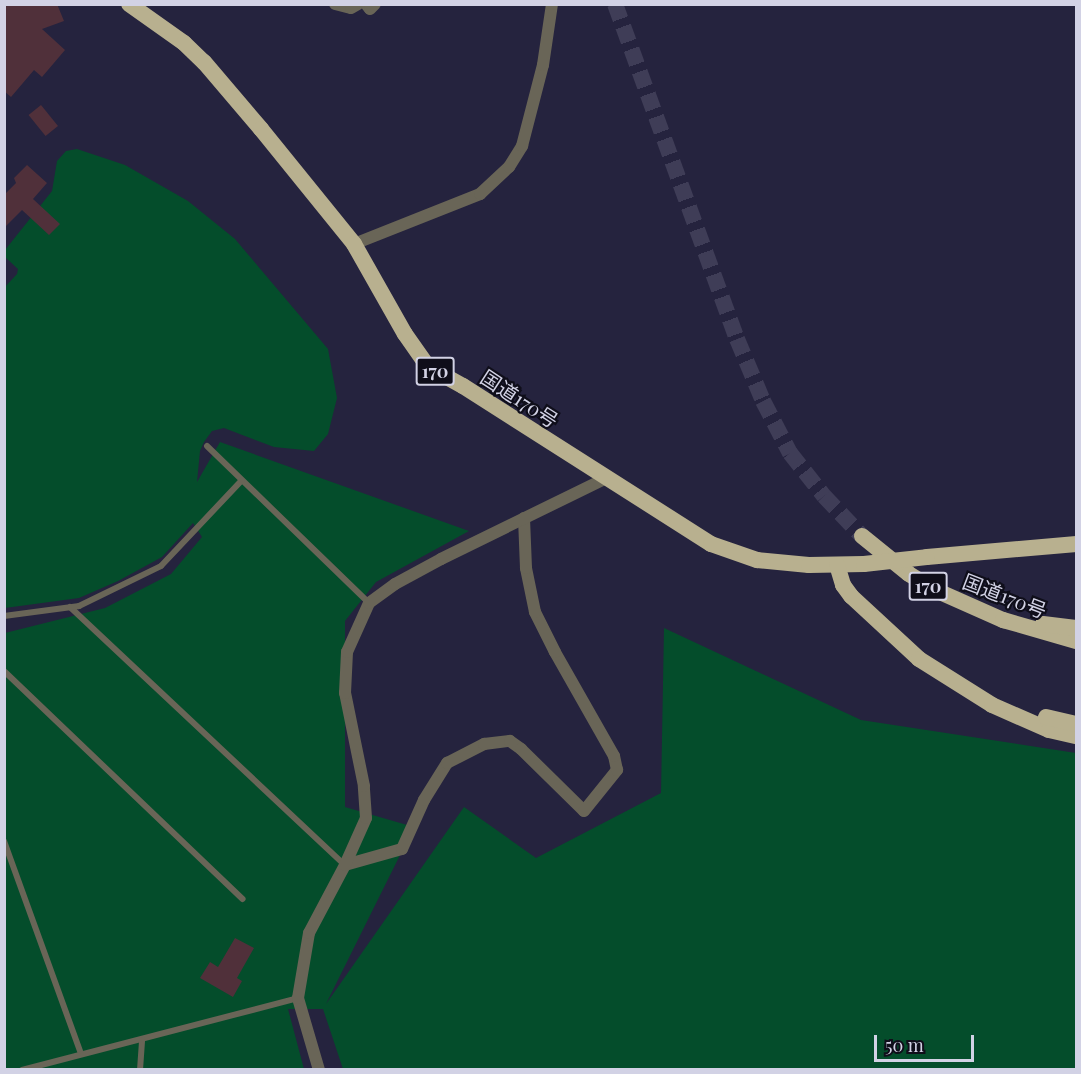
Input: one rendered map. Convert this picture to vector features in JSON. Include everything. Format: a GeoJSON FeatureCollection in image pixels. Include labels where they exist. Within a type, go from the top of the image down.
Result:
{"type":"FeatureCollection","features":[{"type":"Feature","properties":{"kind":"highway","name":"国道170号"},"geometry":{"type":"LineString","coordinates":[[129,4],[184,43],[204,62],[354,244],[405,334],[427,366],[463,386],[711,544],[757,560],[837,565],[1077,544]]}},
{"type":"Feature","properties":{"kind":"highway","name":"国道170号"},"geometry":{"type":"LineString","coordinates":[[862,536],[909,574],[933,589],[1004,620],[1077,642]]}},
{"type":"Feature","properties":{"kind":"highway"},"geometry":{"type":"LineString","coordinates":[[837,565],[895,625],[945,665],[1018,706],[1050,719],[1077,724]]}},
{"type":"Feature","properties":{"kind":"highway"},"geometry":{"type":"LineString","coordinates":[[837,565],[843,585],[851,596],[919,659],[992,705],[1049,729],[1077,736]]}},
{"type":"Feature","properties":{"kind":"highway"},"geometry":{"type":"LineString","coordinates":[[1004,620],[1077,628]]}},
{"type":"Feature","properties":{"kind":"highway"},"geometry":{"type":"LineString","coordinates":[[1038,631],[1064,649],[1077,652]]}},
{"type":"Feature","properties":{"kind":"street"},"geometry":{"type":"LineString","coordinates":[[334,4],[351,8],[358,4]]}},
{"type":"Feature","properties":{"kind":"street"},"geometry":{"type":"LineString","coordinates":[[366,4],[370,9],[375,4]]}},
{"type":"Feature","properties":{"kind":"street"},"geometry":{"type":"LineString","coordinates":[[354,244],[480,194],[509,167],[522,146],[543,65],[552,4]]}},
{"type":"Feature","properties":{"kind":"street"},"geometry":{"type":"LineString","coordinates":[[319,1070],[298,998],[309,933],[345,866],[366,818],[364,786],[345,693],[347,652],[369,603],[395,584],[606,478]]}},
{"type":"Feature","properties":{"kind":"street"},"geometry":{"type":"LineString","coordinates":[[345,866],[402,849],[424,800],[447,763],[484,744],[510,741],[584,811],[617,770],[614,756],[535,612],[526,568],[524,518]]}},
{"type":"Feature","properties":{"kind":"lane"},"geometry":{"type":"LineString","coordinates":[[207,446],[369,603]]}},
{"type":"Feature","properties":{"kind":"lane"},"geometry":{"type":"LineString","coordinates":[[4,616],[70,608],[106,594],[160,566],[241,481]]}},
{"type":"Feature","properties":{"kind":"lane"},"geometry":{"type":"LineString","coordinates":[[70,608],[345,866]]}},
{"type":"Feature","properties":{"kind":"lane"},"geometry":{"type":"LineString","coordinates":[[4,671],[243,898]]}},
{"type":"Feature","properties":{"kind":"lane"},"geometry":{"type":"LineString","coordinates":[[4,842],[81,1054]]}},
{"type":"Feature","properties":{"kind":"lane"},"geometry":{"type":"LineString","coordinates":[[22,1070],[298,998]]}},
{"type":"Feature","properties":{"kind":"lane"},"geometry":{"type":"LineString","coordinates":[[140,1070],[142,1040]]}},
{"type":"Feature","properties":{"kind":"green space"},"geometry":{"type":"Polygon","coordinates":[[[77,149],[125,165],[188,201],[235,239],[328,349],[337,398],[328,434],[314,451],[274,447],[224,428],[212,431],[200,451],[197,482],[220,442],[469,531],[376,582],[345,621],[345,807],[414,827],[326,1004],[464,807],[536,858],[661,793],[664,628],[861,720],[1076,753],[1076,1069],[343,1069],[323,1009],[288,1009],[304,1069],[5,1070],[5,633],[105,608],[171,574],[202,537],[193,523],[162,557],[118,581],[79,598],[5,608],[4,288],[17,274],[18,269],[5,257],[5,250],[52,191],[57,161],[66,151],[77,149]]]}},
{"type":"Feature","properties":{"kind":"building"},"geometry":{"type":"Polygon","coordinates":[[[4,4],[57,4],[64,21],[42,29],[65,50],[42,77],[34,70],[11,97],[4,91],[4,4]]]}},
{"type":"Feature","properties":{"kind":"building"},"geometry":{"type":"Polygon","coordinates":[[[41,105],[58,126],[46,136],[29,115],[41,105]]]}},
{"type":"Feature","properties":{"kind":"building"},"geometry":{"type":"Polygon","coordinates":[[[27,165],[47,183],[33,199],[60,224],[49,235],[22,210],[4,228],[4,195],[16,183],[14,178],[27,165]]]}},
{"type":"Feature","properties":{"kind":"building"},"geometry":{"type":"Polygon","coordinates":[[[235,938],[254,948],[237,978],[242,981],[233,997],[200,978],[210,962],[218,967],[235,938]]]}},
{"type":"Feature","properties":{"kind":"tunnel"},"geometry":{"type":"LineString","coordinates":[[615,4],[737,339],[763,401],[790,453],[824,496],[862,536]]}}]}
